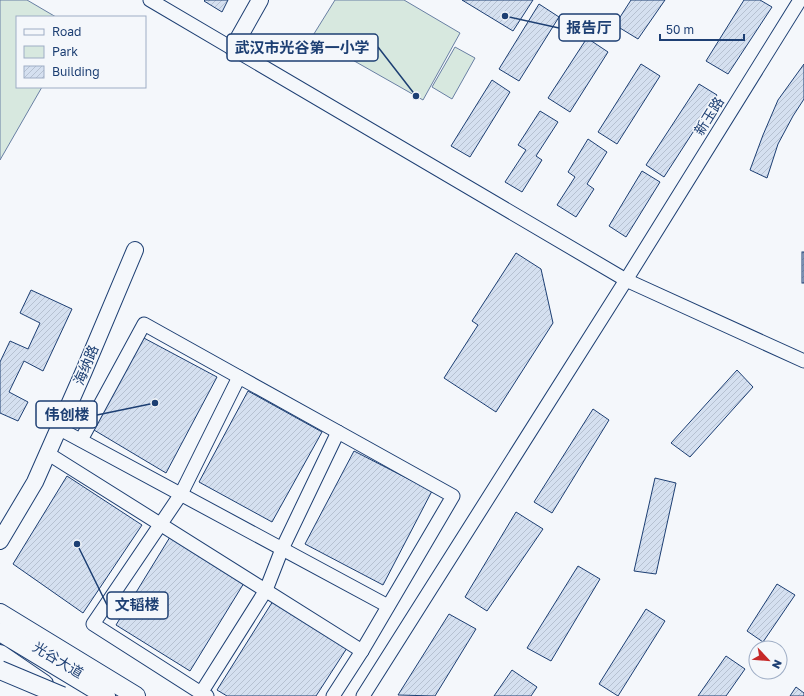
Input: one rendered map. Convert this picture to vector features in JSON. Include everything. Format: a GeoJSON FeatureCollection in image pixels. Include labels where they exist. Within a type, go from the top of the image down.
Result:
{"type":"FeatureCollection","features":[{"type":"Feature","properties":{"kind":"highway"},"geometry":{"type":"LineString","coordinates":[[0,612],[136,696]]}},
{"type":"Feature","properties":{"kind":"highway"},"geometry":{"type":"LineString","coordinates":[[0,632],[106,696]]}},
{"type":"Feature","properties":{"kind":"highway"},"geometry":{"type":"LineString","coordinates":[[0,654],[63,696]]}},
{"type":"Feature","properties":{"kind":"highway"},"geometry":{"type":"LineString","coordinates":[[0,669],[63,696]]}},
{"type":"Feature","properties":{"kind":"main road"},"geometry":{"type":"LineString","coordinates":[[233,48],[260,0]]}},
{"type":"Feature","properties":{"kind":"main road","name":"海纳路"},"geometry":{"type":"LineString","coordinates":[[0,541],[35,482],[135,250]]}},
{"type":"Feature","properties":{"kind":"main road","name":"光谷大道"},"geometry":{"type":"LineString","coordinates":[[0,625],[116,696]]}},
{"type":"Feature","properties":{"kind":"main road"},"geometry":{"type":"LineString","coordinates":[[0,669],[44,696]]}},
{"type":"Feature","properties":{"kind":"street"},"geometry":{"type":"LineString","coordinates":[[150,0],[626,280],[804,362]]}},
{"type":"Feature","properties":{"kind":"street","name":"新玉路"},"geometry":{"type":"LineString","coordinates":[[363,696],[626,280],[800,0]]}},
{"type":"Feature","properties":{"kind":"street"},"geometry":{"type":"LineString","coordinates":[[81,440],[144,324],[453,496],[362,650],[333,696]]}},
{"type":"Feature","properties":{"kind":"street"},"geometry":{"type":"LineString","coordinates":[[239,377],[181,494],[93,624],[204,694],[266,590],[282,548],[338,432]]}},
{"type":"Feature","properties":{"kind":"street"},"geometry":{"type":"LineString","coordinates":[[58,428],[388,606]]}},
{"type":"Feature","properties":{"kind":"street"},"geometry":{"type":"LineString","coordinates":[[48,453],[362,650]]}},
{"type":"Feature","properties":{"kind":"green space"},"geometry":{"type":"Polygon","coordinates":[[[0,0],[27,0],[54,16],[16,16],[16,88],[41,88],[0,160],[0,0]]]}},
{"type":"Feature","properties":{"kind":"green space"},"geometry":{"type":"Polygon","coordinates":[[[335,0],[404,0],[460,33],[423,100],[312,37],[335,0]]]}},
{"type":"Feature","properties":{"kind":"green space"},"geometry":{"type":"Polygon","coordinates":[[[455,47],[475,58],[452,99],[432,87],[455,47]]]}},
{"type":"Feature","properties":{"kind":"building"},"geometry":{"type":"Polygon","coordinates":[[[228,0],[222,12],[204,1],[228,0]]]}},
{"type":"Feature","properties":{"kind":"building"},"geometry":{"type":"Polygon","coordinates":[[[462,0],[533,0],[513,31],[462,0]]]}},
{"type":"Feature","properties":{"kind":"building"},"geometry":{"type":"Polygon","coordinates":[[[631,0],[665,0],[638,39],[615,25],[631,0]]]}},
{"type":"Feature","properties":{"kind":"building"},"geometry":{"type":"Polygon","coordinates":[[[744,0],[760,0],[772,7],[728,74],[706,61],[744,0]]]}},
{"type":"Feature","properties":{"kind":"building"},"geometry":{"type":"Polygon","coordinates":[[[539,4],[559,17],[519,81],[499,69],[539,4]]]}},
{"type":"Feature","properties":{"kind":"building"},"geometry":{"type":"Polygon","coordinates":[[[587,38],[608,52],[570,112],[548,98],[587,38]]]}},
{"type":"Feature","properties":{"kind":"building"},"geometry":{"type":"Polygon","coordinates":[[[641,64],[660,76],[617,144],[598,132],[641,64]]]}},
{"type":"Feature","properties":{"kind":"building"},"geometry":{"type":"Polygon","coordinates":[[[804,64],[804,99],[778,144],[767,178],[750,170],[778,100],[804,64]]]}},
{"type":"Feature","properties":{"kind":"building"},"geometry":{"type":"Polygon","coordinates":[[[492,80],[510,92],[470,157],[451,146],[492,80]]]}},
{"type":"Feature","properties":{"kind":"building"},"geometry":{"type":"Polygon","coordinates":[[[699,84],[717,95],[664,177],[646,165],[699,84]]]}},
{"type":"Feature","properties":{"kind":"building"},"geometry":{"type":"Polygon","coordinates":[[[540,111],[558,122],[536,156],[542,160],[522,192],[505,182],[526,150],[518,145],[540,111]]]}},
{"type":"Feature","properties":{"kind":"building"},"geometry":{"type":"Polygon","coordinates":[[[588,139],[607,152],[587,184],[594,189],[576,217],[557,205],[575,177],[568,172],[588,139]]]}},
{"type":"Feature","properties":{"kind":"building"},"geometry":{"type":"Polygon","coordinates":[[[642,171],[660,182],[626,237],[609,226],[642,171]]]}},
{"type":"Feature","properties":{"kind":"building"},"geometry":{"type":"Polygon","coordinates":[[[802,252],[804,252],[804,283],[802,283],[802,252]]]}},
{"type":"Feature","properties":{"kind":"building"},"geometry":{"type":"Polygon","coordinates":[[[516,253],[541,269],[553,323],[496,412],[444,378],[478,325],[472,321],[516,253]]]}},
{"type":"Feature","properties":{"kind":"building"},"geometry":{"type":"Polygon","coordinates":[[[31,290],[72,309],[43,371],[24,361],[9,392],[28,402],[18,421],[0,413],[0,362],[10,341],[28,349],[40,323],[20,313],[31,290]]]}},
{"type":"Feature","properties":{"kind":"building"},"geometry":{"type":"Polygon","coordinates":[[[142,337],[217,377],[166,473],[94,430],[142,337]]]}},
{"type":"Feature","properties":{"kind":"building"},"geometry":{"type":"Polygon","coordinates":[[[737,370],[753,387],[690,457],[671,443],[737,370]]]}},
{"type":"Feature","properties":{"kind":"building"},"geometry":{"type":"Polygon","coordinates":[[[248,391],[322,432],[272,522],[199,482],[248,391]]]}},
{"type":"Feature","properties":{"kind":"building"},"geometry":{"type":"Polygon","coordinates":[[[593,409],[609,420],[552,513],[534,502],[593,409]]]}},
{"type":"Feature","properties":{"kind":"building"},"geometry":{"type":"Polygon","coordinates":[[[354,451],[432,491],[383,585],[305,544],[354,451]]]}},
{"type":"Feature","properties":{"kind":"building"},"geometry":{"type":"Polygon","coordinates":[[[67,476],[142,525],[83,613],[13,564],[67,476]]]}},
{"type":"Feature","properties":{"kind":"building"},"geometry":{"type":"Polygon","coordinates":[[[655,478],[676,483],[656,574],[634,571],[655,478]]]}},
{"type":"Feature","properties":{"kind":"building"},"geometry":{"type":"Polygon","coordinates":[[[516,512],[543,529],[487,611],[465,597],[516,512]]]}},
{"type":"Feature","properties":{"kind":"building"},"geometry":{"type":"Polygon","coordinates":[[[170,537],[244,583],[190,671],[116,625],[170,537]]]}},
{"type":"Feature","properties":{"kind":"building"},"geometry":{"type":"Polygon","coordinates":[[[578,566],[600,579],[551,661],[527,648],[578,566]]]}},
{"type":"Feature","properties":{"kind":"building"},"geometry":{"type":"Polygon","coordinates":[[[777,584],[795,595],[764,640],[760,640],[747,631],[777,584]]]}},
{"type":"Feature","properties":{"kind":"building"},"geometry":{"type":"Polygon","coordinates":[[[273,601],[347,648],[316,696],[227,696],[217,690],[273,601]]]}},
{"type":"Feature","properties":{"kind":"building"},"geometry":{"type":"Polygon","coordinates":[[[646,609],[665,621],[618,696],[599,684],[646,609]]]}},
{"type":"Feature","properties":{"kind":"building"},"geometry":{"type":"Polygon","coordinates":[[[449,614],[476,629],[435,696],[398,695],[449,614]]]}},
{"type":"Feature","properties":{"kind":"building"},"geometry":{"type":"Polygon","coordinates":[[[726,656],[745,669],[726,696],[698,696],[726,656]]]}},
{"type":"Feature","properties":{"kind":"building"},"geometry":{"type":"Polygon","coordinates":[[[512,670],[537,687],[531,696],[494,696],[512,670]]]}},
{"type":"Feature","properties":{"kind":"building"},"geometry":{"type":"Polygon","coordinates":[[[796,687],[804,693],[804,696],[790,696],[796,687]]]}},
{"type":"Feature","properties":{"kind":"place","name":"报告厅"},"geometry":{"type":"Point","coordinates":[505,16]}},
{"type":"Feature","properties":{"kind":"place","name":"武汉市光谷第一小学"},"geometry":{"type":"Point","coordinates":[416,96]}},
{"type":"Feature","properties":{"kind":"place","name":"伟创楼"},"geometry":{"type":"Point","coordinates":[155,403]}},
{"type":"Feature","properties":{"kind":"place","name":"文韬楼"},"geometry":{"type":"Point","coordinates":[77,544]}}]}
